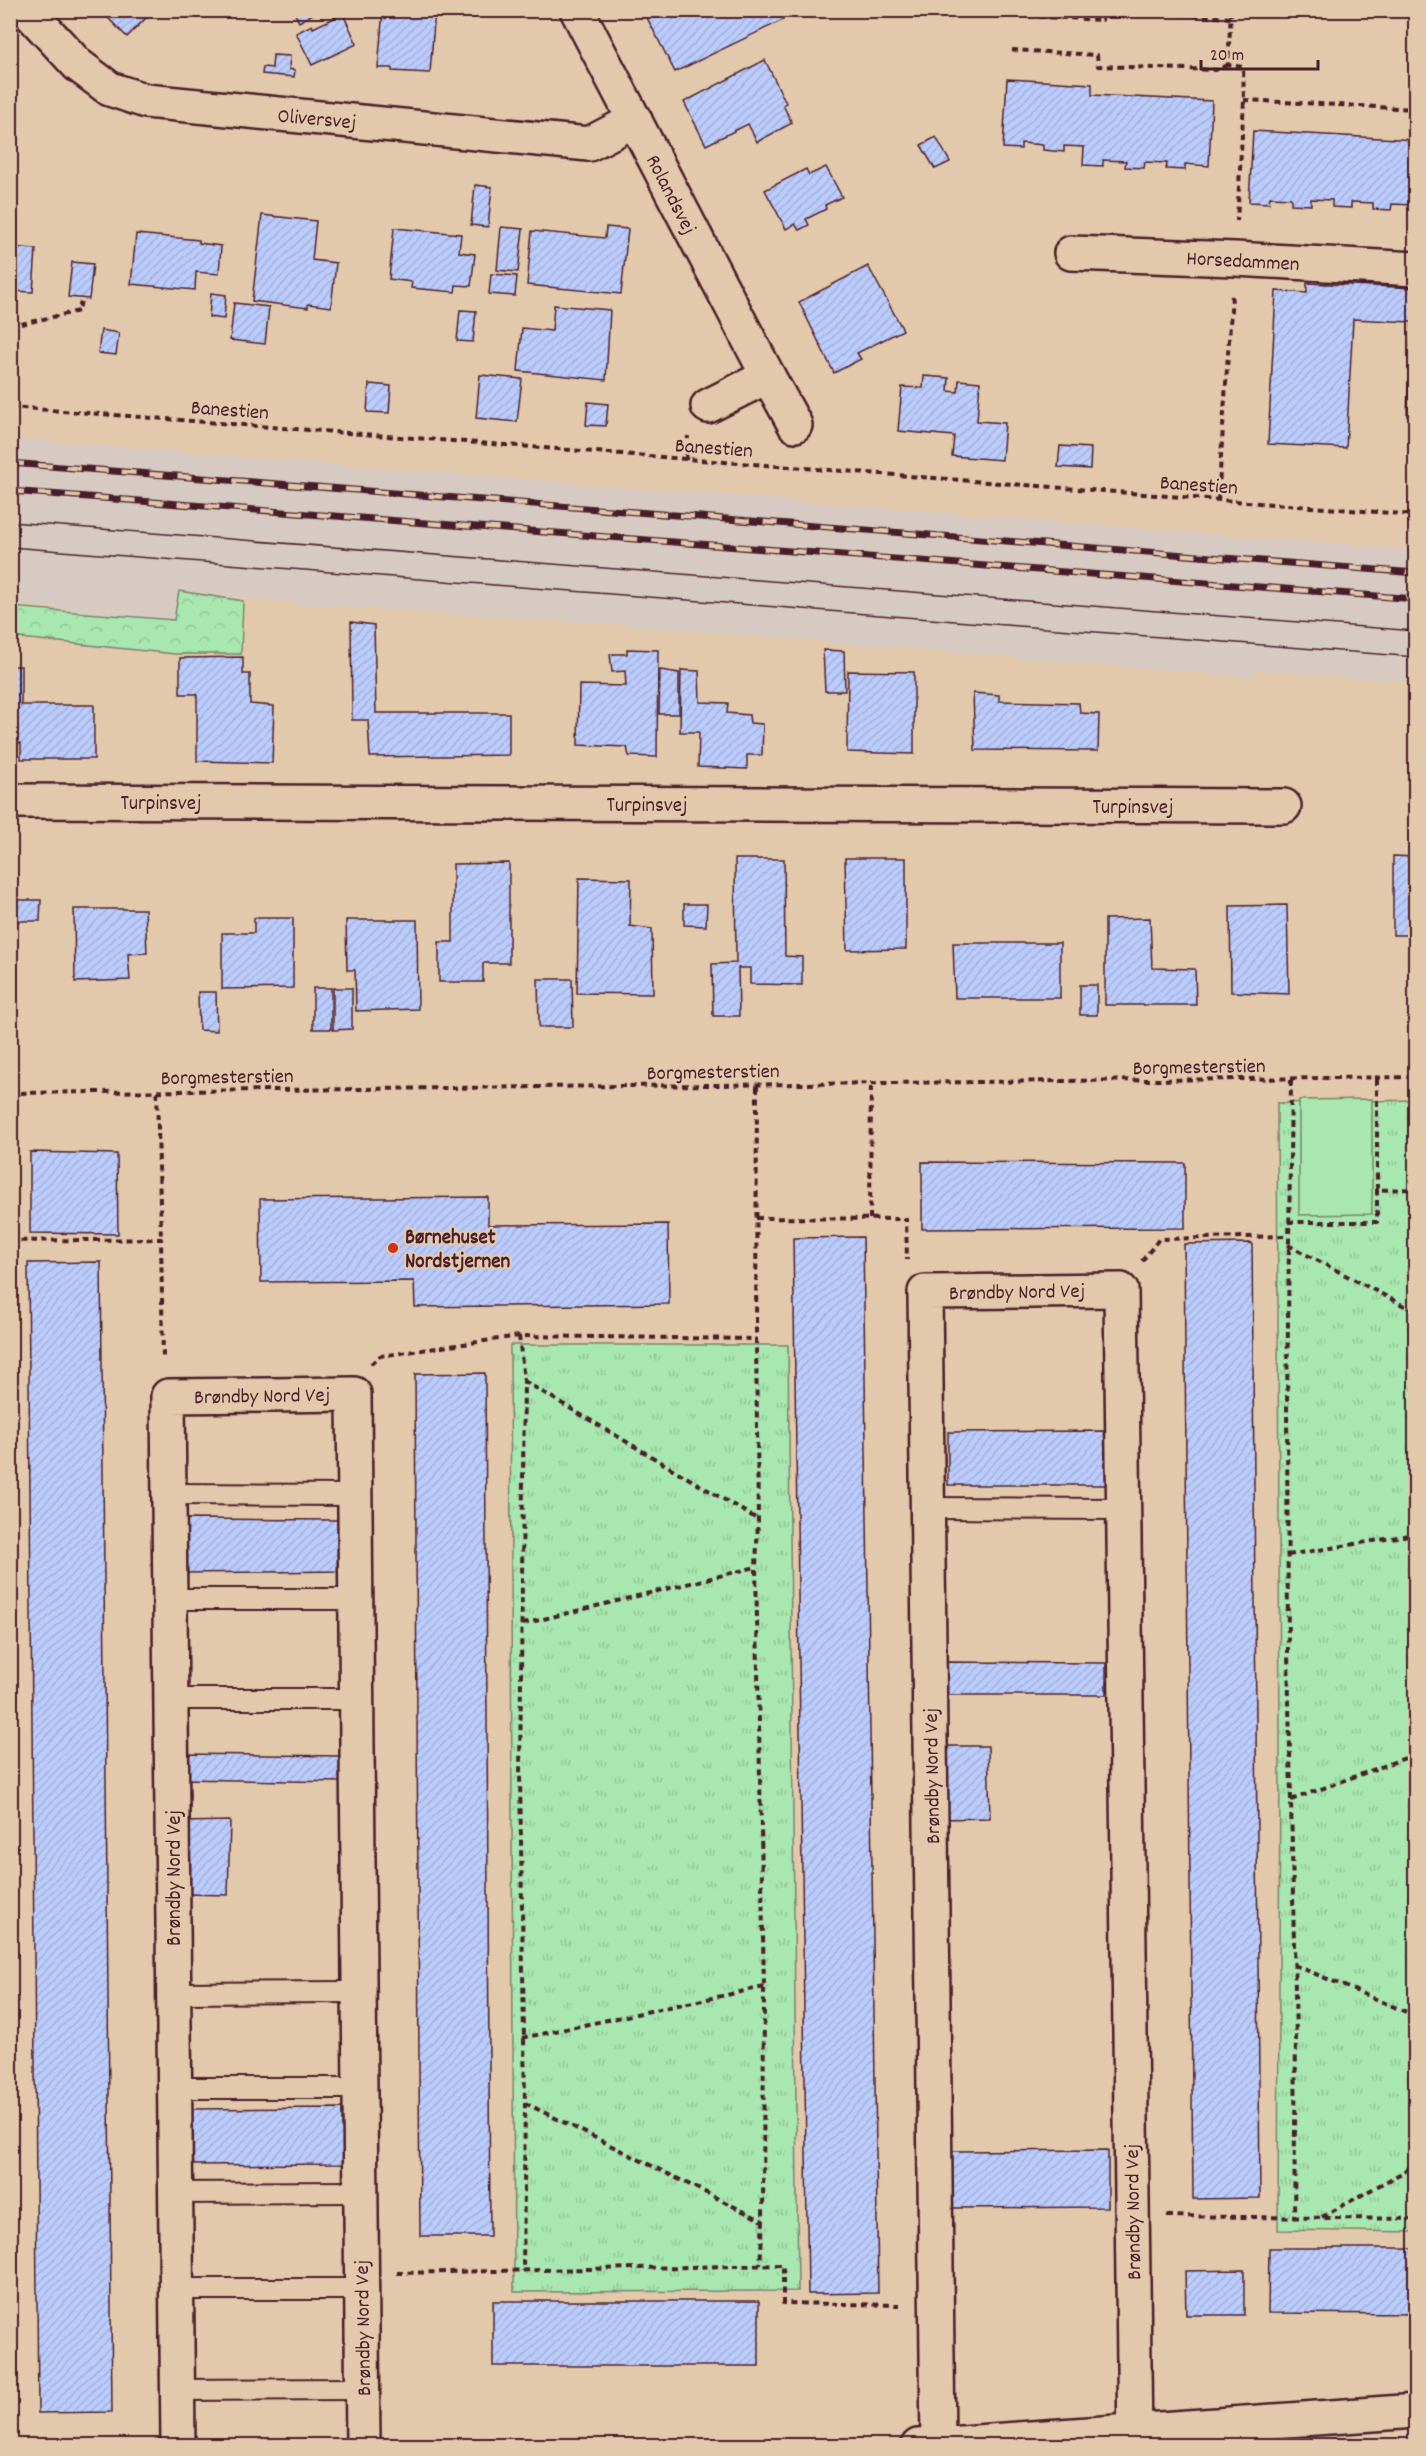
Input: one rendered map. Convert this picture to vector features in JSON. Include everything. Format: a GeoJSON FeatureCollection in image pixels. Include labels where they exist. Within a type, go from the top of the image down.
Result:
{"type":"FeatureCollection","features":[{"type":"Feature","properties":{"kind":"street","name":"Oliversvej"},"geometry":{"type":"LineString","coordinates":[[27,10],[78,65],[110,89],[146,102],[589,144],[635,120]]}},
{"type":"Feature","properties":{"kind":"street","name":"Rolandsvej"},"geometry":{"type":"LineString","coordinates":[[577,10],[795,425]]}},
{"type":"Feature","properties":{"kind":"street","name":"Horsedammen"},"geometry":{"type":"LineString","coordinates":[[1071,253],[1416,269]]}},
{"type":"Feature","properties":{"kind":"street"},"geometry":{"type":"LineString","coordinates":[[708,406],[768,376]]}},
{"type":"Feature","properties":{"kind":"street","name":"Turpinsvej"},"geometry":{"type":"LineString","coordinates":[[10,801],[1284,806]]}},
{"type":"Feature","properties":{"kind":"street","name":"Brøndby Nord Vej"},"geometry":{"type":"LineString","coordinates":[[1135,2438],[1121,1290],[925,1292],[937,2306],[932,2445],[1135,2438],[1416,2411]]}},
{"type":"Feature","properties":{"kind":"street","name":"Brøndby Nord Vej"},"geometry":{"type":"LineString","coordinates":[[178,2445],[168,1396],[354,1394],[363,2445]]}},
{"type":"Feature","properties":{"kind":"lane"},"geometry":{"type":"LineString","coordinates":[[169,1494],[355,1495]]}},
{"type":"Feature","properties":{"kind":"lane"},"geometry":{"type":"LineString","coordinates":[[928,1508],[1124,1509]]}},
{"type":"Feature","properties":{"kind":"lane"},"geometry":{"type":"LineString","coordinates":[[170,1599],[356,1599]]}},
{"type":"Feature","properties":{"kind":"lane"},"geometry":{"type":"LineString","coordinates":[[171,1699],[357,1699]]}},
{"type":"Feature","properties":{"kind":"lane"},"geometry":{"type":"LineString","coordinates":[[174,1993],[359,1992]]}},
{"type":"Feature","properties":{"kind":"lane"},"geometry":{"type":"LineString","coordinates":[[175,2088],[360,2088]]}},
{"type":"Feature","properties":{"kind":"lane"},"geometry":{"type":"LineString","coordinates":[[176,2193],[361,2192]]}},
{"type":"Feature","properties":{"kind":"lane"},"geometry":{"type":"LineString","coordinates":[[176,2289],[362,2282]]}},
{"type":"Feature","properties":{"kind":"lane"},"geometry":{"type":"LineString","coordinates":[[177,2390],[363,2389]]}},
{"type":"Feature","properties":{"kind":"path"},"geometry":{"type":"LineString","coordinates":[[934,11],[1102,20],[1103,10]]}},
{"type":"Feature","properties":{"kind":"path"},"geometry":{"type":"LineString","coordinates":[[1120,10],[1230,18]]}},
{"type":"Feature","properties":{"kind":"path"},"geometry":{"type":"LineString","coordinates":[[1012,50],[1097,54],[1098,66],[1216,70],[1228,65]]}},
{"type":"Feature","properties":{"kind":"path"},"geometry":{"type":"LineString","coordinates":[[1244,100],[1416,109]]}},
{"type":"Feature","properties":{"kind":"path"},"geometry":{"type":"LineString","coordinates":[[21,324],[79,311],[81,300]]}},
{"type":"Feature","properties":{"kind":"path","name":"Banestien"},"geometry":{"type":"LineString","coordinates":[[10,407],[1416,515]]}},
{"type":"Feature","properties":{"kind":"path","name":"Borgmesterstien"},"geometry":{"type":"LineString","coordinates":[[10,1093],[1416,1077]]}},
{"type":"Feature","properties":{"kind":"path"},"geometry":{"type":"LineString","coordinates":[[1288,1222],[1377,1222],[1377,1079]]}},
{"type":"Feature","properties":{"kind":"path"},"geometry":{"type":"LineString","coordinates":[[1291,1080],[1288,1222],[1288,1555],[1296,2040],[1294,2218]]}},
{"type":"Feature","properties":{"kind":"path"},"geometry":{"type":"LineString","coordinates":[[870,1220],[871,1084]]}},
{"type":"Feature","properties":{"kind":"path"},"geometry":{"type":"LineString","coordinates":[[757,1086],[758,1520],[756,1567],[764,1987],[763,2221],[760,2265]]}},
{"type":"Feature","properties":{"kind":"path"},"geometry":{"type":"LineString","coordinates":[[157,1092],[164,1363]]}},
{"type":"Feature","properties":{"kind":"path"},"geometry":{"type":"LineString","coordinates":[[1377,1190],[1416,1189]]}},
{"type":"Feature","properties":{"kind":"path"},"geometry":{"type":"LineString","coordinates":[[756,1218],[906,1219],[908,1283],[925,1292]]}},
{"type":"Feature","properties":{"kind":"path"},"geometry":{"type":"LineString","coordinates":[[1121,1290],[1159,1239],[1288,1236]]}},
{"type":"Feature","properties":{"kind":"path"},"geometry":{"type":"LineString","coordinates":[[10,1241],[161,1239]]}},
{"type":"Feature","properties":{"kind":"path"},"geometry":{"type":"LineString","coordinates":[[1288,1245],[1416,1312]]}},
{"type":"Feature","properties":{"kind":"path"},"geometry":{"type":"LineString","coordinates":[[365,1370],[380,1356],[519,1336],[756,1339]]}},
{"type":"Feature","properties":{"kind":"path"},"geometry":{"type":"LineString","coordinates":[[519,1336],[524,1381],[520,1776],[522,2038],[525,2103],[523,2271]]}},
{"type":"Feature","properties":{"kind":"path"},"geometry":{"type":"LineString","coordinates":[[524,1381],[758,1520]]}},
{"type":"Feature","properties":{"kind":"path"},"geometry":{"type":"LineString","coordinates":[[1288,1555],[1416,1534]]}},
{"type":"Feature","properties":{"kind":"path"},"geometry":{"type":"LineString","coordinates":[[523,1624],[756,1567]]}},
{"type":"Feature","properties":{"kind":"path"},"geometry":{"type":"LineString","coordinates":[[1291,1800],[1416,1754]]}},
{"type":"Feature","properties":{"kind":"path"},"geometry":{"type":"LineString","coordinates":[[1294,1965],[1416,2016]]}},
{"type":"Feature","properties":{"kind":"path"},"geometry":{"type":"LineString","coordinates":[[522,2038],[764,1987]]}},
{"type":"Feature","properties":{"kind":"path"},"geometry":{"type":"LineString","coordinates":[[525,2103],[763,2221]]}},
{"type":"Feature","properties":{"kind":"path"},"geometry":{"type":"LineString","coordinates":[[1321,2218],[1416,2165]]}},
{"type":"Feature","properties":{"kind":"path"},"geometry":{"type":"LineString","coordinates":[[1132,2216],[1416,2219]]}},
{"type":"Feature","properties":{"kind":"path"},"geometry":{"type":"LineString","coordinates":[[362,2282],[523,2271],[783,2265],[783,2303],[937,2306]]}},
{"type":"Feature","properties":{"kind":"shaded area"},"geometry":{"type":"Polygon","coordinates":[[[10,438],[1415,550],[1415,682],[1255,670],[1253,677],[615,624],[313,605],[179,591],[174,620],[11,604],[10,438]]]}},
{"type":"Feature","properties":{"kind":"green space"},"geometry":{"type":"Polygon","coordinates":[[[179,591],[243,601],[241,654],[175,654],[11,637],[11,607],[174,620],[179,591]]]}},
{"type":"Feature","properties":{"kind":"green space"},"geometry":{"type":"Polygon","coordinates":[[[1372,1099],[1372,1214],[1299,1215],[1299,1100],[1372,1099]]]}},
{"type":"Feature","properties":{"kind":"green space"},"geometry":{"type":"Polygon","coordinates":[[[1415,1100],[1415,2232],[1278,2230],[1280,1745],[1277,1103],[1415,1100]]]}},
{"type":"Feature","properties":{"kind":"green space"},"geometry":{"type":"Polygon","coordinates":[[[510,1345],[788,1345],[798,2291],[514,2292],[510,1345]]]}},
{"type":"Feature","properties":{"kind":"building"},"geometry":{"type":"Polygon","coordinates":[[[100,10],[154,10],[127,37],[100,10]]]}},
{"type":"Feature","properties":{"kind":"building"},"geometry":{"type":"Polygon","coordinates":[[[293,10],[311,10],[313,14],[299,22],[293,10]]]}},
{"type":"Feature","properties":{"kind":"building"},"geometry":{"type":"Polygon","coordinates":[[[383,10],[435,10],[430,73],[378,68],[383,10]]]}},
{"type":"Feature","properties":{"kind":"building"},"geometry":{"type":"Polygon","coordinates":[[[643,10],[778,10],[783,20],[675,72],[643,10]]]}},
{"type":"Feature","properties":{"kind":"building"},"geometry":{"type":"Polygon","coordinates":[[[343,14],[357,44],[312,65],[296,33],[343,14]]]}},
{"type":"Feature","properties":{"kind":"building"},"geometry":{"type":"Polygon","coordinates":[[[273,55],[290,56],[289,69],[295,70],[294,77],[262,74],[263,67],[272,68],[273,55]]]}},
{"type":"Feature","properties":{"kind":"building"},"geometry":{"type":"Polygon","coordinates":[[[765,60],[786,103],[783,105],[792,123],[757,142],[748,124],[706,145],[684,102],[765,60]]]}},
{"type":"Feature","properties":{"kind":"building"},"geometry":{"type":"Polygon","coordinates":[[[1007,79],[1092,84],[1092,95],[1212,101],[1209,166],[1185,164],[1185,170],[1166,169],[1167,163],[1145,162],[1144,168],[1125,167],[1126,161],[1103,160],[1103,166],[1083,165],[1084,147],[1064,146],[1064,152],[1043,150],[1043,145],[1021,143],[1021,149],[1003,148],[1007,79]]]}},
{"type":"Feature","properties":{"kind":"building"},"geometry":{"type":"Polygon","coordinates":[[[1253,131],[1416,140],[1416,212],[1413,211],[1413,205],[1392,204],[1391,210],[1373,209],[1373,203],[1351,202],[1351,208],[1332,207],[1332,200],[1311,199],[1311,205],[1291,204],[1291,198],[1270,197],[1269,203],[1249,202],[1253,131]]]}},
{"type":"Feature","properties":{"kind":"building"},"geometry":{"type":"Polygon","coordinates":[[[936,137],[950,162],[935,169],[921,145],[936,137]]]}},
{"type":"Feature","properties":{"kind":"building"},"geometry":{"type":"Polygon","coordinates":[[[826,167],[842,197],[825,205],[826,209],[806,219],[809,225],[799,230],[795,224],[786,229],[765,190],[806,169],[809,175],[826,167]]]}},
{"type":"Feature","properties":{"kind":"building"},"geometry":{"type":"Polygon","coordinates":[[[475,185],[492,187],[488,227],[471,225],[475,185]]]}},
{"type":"Feature","properties":{"kind":"building"},"geometry":{"type":"Polygon","coordinates":[[[262,215],[316,221],[312,260],[336,263],[331,307],[308,304],[308,308],[252,301],[262,215]]]}},
{"type":"Feature","properties":{"kind":"building"},"geometry":{"type":"Polygon","coordinates":[[[501,227],[523,229],[518,272],[497,270],[501,227]]]}},
{"type":"Feature","properties":{"kind":"building"},"geometry":{"type":"Polygon","coordinates":[[[606,227],[628,229],[621,294],[527,285],[532,231],[605,238],[606,227]]]}},
{"type":"Feature","properties":{"kind":"building"},"geometry":{"type":"Polygon","coordinates":[[[394,228],[461,234],[459,252],[475,254],[471,286],[456,285],[455,292],[411,288],[412,282],[389,279],[394,228]]]}},
{"type":"Feature","properties":{"kind":"building"},"geometry":{"type":"Polygon","coordinates":[[[136,234],[199,240],[199,243],[221,246],[219,274],[196,272],[195,290],[131,284],[136,234]]]}},
{"type":"Feature","properties":{"kind":"building"},"geometry":{"type":"Polygon","coordinates":[[[10,247],[36,249],[33,292],[10,291],[10,247]]]}},
{"type":"Feature","properties":{"kind":"building"},"geometry":{"type":"Polygon","coordinates":[[[72,262],[93,264],[89,299],[68,297],[72,262]]]}},
{"type":"Feature","properties":{"kind":"building"},"geometry":{"type":"Polygon","coordinates":[[[868,266],[903,330],[857,353],[861,359],[834,373],[799,302],[868,266]]]}},
{"type":"Feature","properties":{"kind":"building"},"geometry":{"type":"Polygon","coordinates":[[[491,274],[517,276],[515,296],[489,294],[491,274]]]}},
{"type":"Feature","properties":{"kind":"building"},"geometry":{"type":"Polygon","coordinates":[[[1307,283],[1416,288],[1416,417],[1407,416],[1412,322],[1353,319],[1346,448],[1268,444],[1276,291],[1307,293],[1307,283]]]}},
{"type":"Feature","properties":{"kind":"building"},"geometry":{"type":"Polygon","coordinates":[[[211,293],[226,295],[224,319],[209,317],[211,293]]]}},
{"type":"Feature","properties":{"kind":"building"},"geometry":{"type":"Polygon","coordinates":[[[234,303],[269,307],[265,344],[230,340],[234,303]]]}},
{"type":"Feature","properties":{"kind":"building"},"geometry":{"type":"Polygon","coordinates":[[[554,305],[610,310],[606,380],[518,371],[522,328],[552,331],[554,305]]]}},
{"type":"Feature","properties":{"kind":"building"},"geometry":{"type":"Polygon","coordinates":[[[460,310],[476,311],[473,342],[457,341],[460,310]]]}},
{"type":"Feature","properties":{"kind":"building"},"geometry":{"type":"Polygon","coordinates":[[[10,321],[16,321],[12,372],[10,372],[10,321]]]}},
{"type":"Feature","properties":{"kind":"building"},"geometry":{"type":"Polygon","coordinates":[[[101,330],[119,333],[116,355],[98,353],[101,330]]]}},
{"type":"Feature","properties":{"kind":"building"},"geometry":{"type":"Polygon","coordinates":[[[480,375],[522,379],[517,422],[476,418],[480,375]]]}},
{"type":"Feature","properties":{"kind":"building"},"geometry":{"type":"Polygon","coordinates":[[[924,376],[949,378],[948,391],[958,392],[959,380],[980,382],[977,421],[1005,423],[1002,460],[952,456],[954,436],[898,431],[902,387],[923,388],[924,376]]]}},
{"type":"Feature","properties":{"kind":"building"},"geometry":{"type":"Polygon","coordinates":[[[369,384],[391,386],[389,413],[367,412],[369,384]]]}},
{"type":"Feature","properties":{"kind":"building"},"geometry":{"type":"Polygon","coordinates":[[[588,402],[608,404],[606,426],[586,425],[588,402]]]}},
{"type":"Feature","properties":{"kind":"building"},"geometry":{"type":"Polygon","coordinates":[[[1060,446],[1091,448],[1090,469],[1058,467],[1060,446]]]}},
{"type":"Feature","properties":{"kind":"building"},"geometry":{"type":"Polygon","coordinates":[[[351,622],[374,625],[376,713],[509,713],[509,755],[370,757],[368,720],[352,720],[351,622]]]}},
{"type":"Feature","properties":{"kind":"building"},"geometry":{"type":"Polygon","coordinates":[[[627,649],[658,650],[657,757],[629,756],[627,747],[578,745],[579,685],[626,686],[625,671],[612,672],[610,654],[627,654],[627,649]]]}},
{"type":"Feature","properties":{"kind":"building"},"geometry":{"type":"Polygon","coordinates":[[[823,650],[844,651],[845,691],[825,691],[823,650]]]}},
{"type":"Feature","properties":{"kind":"building"},"geometry":{"type":"Polygon","coordinates":[[[243,657],[243,674],[250,674],[250,704],[274,706],[272,763],[197,761],[197,694],[180,694],[180,658],[243,657]]]}},
{"type":"Feature","properties":{"kind":"building"},"geometry":{"type":"Polygon","coordinates":[[[10,666],[21,666],[21,705],[94,705],[94,759],[21,759],[21,743],[10,743],[10,666]]]}},
{"type":"Feature","properties":{"kind":"building"},"geometry":{"type":"Polygon","coordinates":[[[660,670],[679,673],[679,714],[659,714],[660,670]]]}},
{"type":"Feature","properties":{"kind":"building"},"geometry":{"type":"Polygon","coordinates":[[[681,670],[699,671],[700,702],[728,703],[727,713],[749,715],[750,723],[763,724],[762,755],[747,755],[747,769],[698,767],[699,732],[680,732],[681,670]]]}},
{"type":"Feature","properties":{"kind":"building"},"geometry":{"type":"Polygon","coordinates":[[[848,671],[914,672],[914,754],[847,752],[848,671]]]}},
{"type":"Feature","properties":{"kind":"building"},"geometry":{"type":"Polygon","coordinates":[[[973,693],[999,695],[999,701],[1079,703],[1080,713],[1099,714],[1098,751],[975,750],[973,693]]]}},
{"type":"Feature","properties":{"kind":"building"},"geometry":{"type":"Polygon","coordinates":[[[1393,856],[1416,857],[1416,935],[1393,935],[1393,856]]]}},
{"type":"Feature","properties":{"kind":"building"},"geometry":{"type":"Polygon","coordinates":[[[845,858],[906,858],[906,949],[847,950],[845,858]]]}},
{"type":"Feature","properties":{"kind":"building"},"geometry":{"type":"Polygon","coordinates":[[[735,859],[784,859],[785,956],[802,957],[802,985],[750,984],[750,968],[738,968],[739,1016],[713,1016],[712,964],[736,963],[735,859]]]}},
{"type":"Feature","properties":{"kind":"building"},"geometry":{"type":"Polygon","coordinates":[[[509,863],[509,963],[483,963],[483,982],[439,982],[439,942],[453,942],[453,864],[509,863]]]}},
{"type":"Feature","properties":{"kind":"building"},"geometry":{"type":"Polygon","coordinates":[[[579,878],[631,879],[630,926],[652,929],[653,994],[577,993],[579,878]]]}},
{"type":"Feature","properties":{"kind":"building"},"geometry":{"type":"Polygon","coordinates":[[[10,879],[13,879],[14,900],[41,900],[40,921],[15,921],[14,946],[10,946],[10,879]]]}},
{"type":"Feature","properties":{"kind":"building"},"geometry":{"type":"Polygon","coordinates":[[[684,904],[707,904],[706,926],[684,925],[684,904]]]}},
{"type":"Feature","properties":{"kind":"building"},"geometry":{"type":"Polygon","coordinates":[[[1287,905],[1289,994],[1231,992],[1230,906],[1287,905]]]}},
{"type":"Feature","properties":{"kind":"building"},"geometry":{"type":"Polygon","coordinates":[[[74,909],[145,909],[147,953],[128,954],[130,980],[75,982],[74,909]]]}},
{"type":"Feature","properties":{"kind":"building"},"geometry":{"type":"Polygon","coordinates":[[[254,918],[293,918],[293,988],[222,989],[222,933],[254,933],[254,918]]]}},
{"type":"Feature","properties":{"kind":"building"},"geometry":{"type":"Polygon","coordinates":[[[1150,918],[1152,968],[1195,969],[1196,1005],[1105,1005],[1105,919],[1150,918]]]}},
{"type":"Feature","properties":{"kind":"building"},"geometry":{"type":"Polygon","coordinates":[[[346,920],[417,920],[418,1009],[356,1011],[355,970],[347,970],[346,920]]]}},
{"type":"Feature","properties":{"kind":"building"},"geometry":{"type":"Polygon","coordinates":[[[953,943],[1060,943],[1060,998],[955,998],[953,943]]]}},
{"type":"Feature","properties":{"kind":"building"},"geometry":{"type":"Polygon","coordinates":[[[538,979],[572,979],[573,1027],[539,1027],[538,979]]]}},
{"type":"Feature","properties":{"kind":"building"},"geometry":{"type":"Polygon","coordinates":[[[1080,985],[1097,985],[1097,1015],[1080,1015],[1080,985]]]}},
{"type":"Feature","properties":{"kind":"building"},"geometry":{"type":"Polygon","coordinates":[[[313,988],[331,988],[331,1029],[313,1029],[313,988]]]}},
{"type":"Feature","properties":{"kind":"building"},"geometry":{"type":"Polygon","coordinates":[[[333,988],[352,988],[352,1029],[333,1030],[333,988]]]}},
{"type":"Feature","properties":{"kind":"building"},"geometry":{"type":"Polygon","coordinates":[[[198,992],[216,992],[217,1031],[199,1030],[198,992]]]}},
{"type":"Feature","properties":{"kind":"building"},"geometry":{"type":"Polygon","coordinates":[[[30,1152],[117,1154],[118,1234],[30,1233],[30,1152]]]}},
{"type":"Feature","properties":{"kind":"building"},"geometry":{"type":"Polygon","coordinates":[[[922,1162],[1185,1163],[1185,1228],[922,1229],[922,1162]]]}},
{"type":"Feature","properties":{"kind":"building"},"geometry":{"type":"Polygon","coordinates":[[[488,1197],[488,1225],[668,1224],[669,1304],[415,1307],[414,1281],[261,1282],[260,1199],[488,1197]]]}},
{"type":"Feature","properties":{"kind":"building"},"geometry":{"type":"Polygon","coordinates":[[[863,1237],[878,2293],[808,2294],[793,1238],[863,1237]]]}},
{"type":"Feature","properties":{"kind":"building"},"geometry":{"type":"Polygon","coordinates":[[[1252,1243],[1260,2198],[1193,2199],[1184,1244],[1252,1243]]]}},
{"type":"Feature","properties":{"kind":"building"},"geometry":{"type":"Polygon","coordinates":[[[101,1262],[112,2412],[38,2413],[28,1263],[101,1262]]]}},
{"type":"Feature","properties":{"kind":"building"},"geometry":{"type":"Polygon","coordinates":[[[485,1373],[490,2236],[420,2236],[415,1374],[485,1373]]]}},
{"type":"Feature","properties":{"kind":"building"},"geometry":{"type":"Polygon","coordinates":[[[1106,1431],[1106,1485],[948,1485],[948,1432],[1106,1431]]]}},
{"type":"Feature","properties":{"kind":"building"},"geometry":{"type":"Polygon","coordinates":[[[182,1519],[342,1520],[340,1571],[185,1573],[182,1519]]]}},
{"type":"Feature","properties":{"kind":"building"},"geometry":{"type":"Polygon","coordinates":[[[944,1662],[1106,1663],[1106,1695],[945,1695],[944,1662]]]}},
{"type":"Feature","properties":{"kind":"building"},"geometry":{"type":"Polygon","coordinates":[[[943,1746],[988,1746],[990,1818],[944,1819],[943,1746]]]}},
{"type":"Feature","properties":{"kind":"building"},"geometry":{"type":"Polygon","coordinates":[[[182,1754],[341,1756],[342,1782],[182,1779],[182,1754]]]}},
{"type":"Feature","properties":{"kind":"building"},"geometry":{"type":"Polygon","coordinates":[[[230,1821],[228,1895],[184,1894],[182,1822],[230,1821]]]}},
{"type":"Feature","properties":{"kind":"building"},"geometry":{"type":"Polygon","coordinates":[[[345,2108],[345,2164],[183,2165],[181,2109],[345,2108]]]}},
{"type":"Feature","properties":{"kind":"building"},"geometry":{"type":"Polygon","coordinates":[[[1108,2150],[1108,2207],[950,2208],[950,2151],[1108,2150]]]}},
{"type":"Feature","properties":{"kind":"building"},"geometry":{"type":"Polygon","coordinates":[[[1269,2248],[1416,2248],[1416,2314],[1268,2313],[1269,2248]]]}},
{"type":"Feature","properties":{"kind":"building"},"geometry":{"type":"Polygon","coordinates":[[[1244,2270],[1244,2315],[1186,2315],[1185,2271],[1244,2270]]]}},
{"type":"Feature","properties":{"kind":"building"},"geometry":{"type":"Polygon","coordinates":[[[493,2301],[759,2301],[759,2366],[493,2366],[493,2301]]]}},
{"type":"Feature","properties":{"kind":"tram line"},"geometry":{"type":"LineString","coordinates":[[10,522],[1416,631]]}},
{"type":"Feature","properties":{"kind":"tram line"},"geometry":{"type":"LineString","coordinates":[[10,547],[1416,657]]}},
{"type":"Feature","properties":{"kind":"railway"},"geometry":{"type":"LineString","coordinates":[[10,463],[1416,573]]}},
{"type":"Feature","properties":{"kind":"railway"},"geometry":{"type":"LineString","coordinates":[[10,491],[1416,599]]}},
{"type":"Feature","properties":{"kind":"place","name":"Børnehuset Nordstjernen"},"geometry":{"type":"Point","coordinates":[393,1248]}}]}
